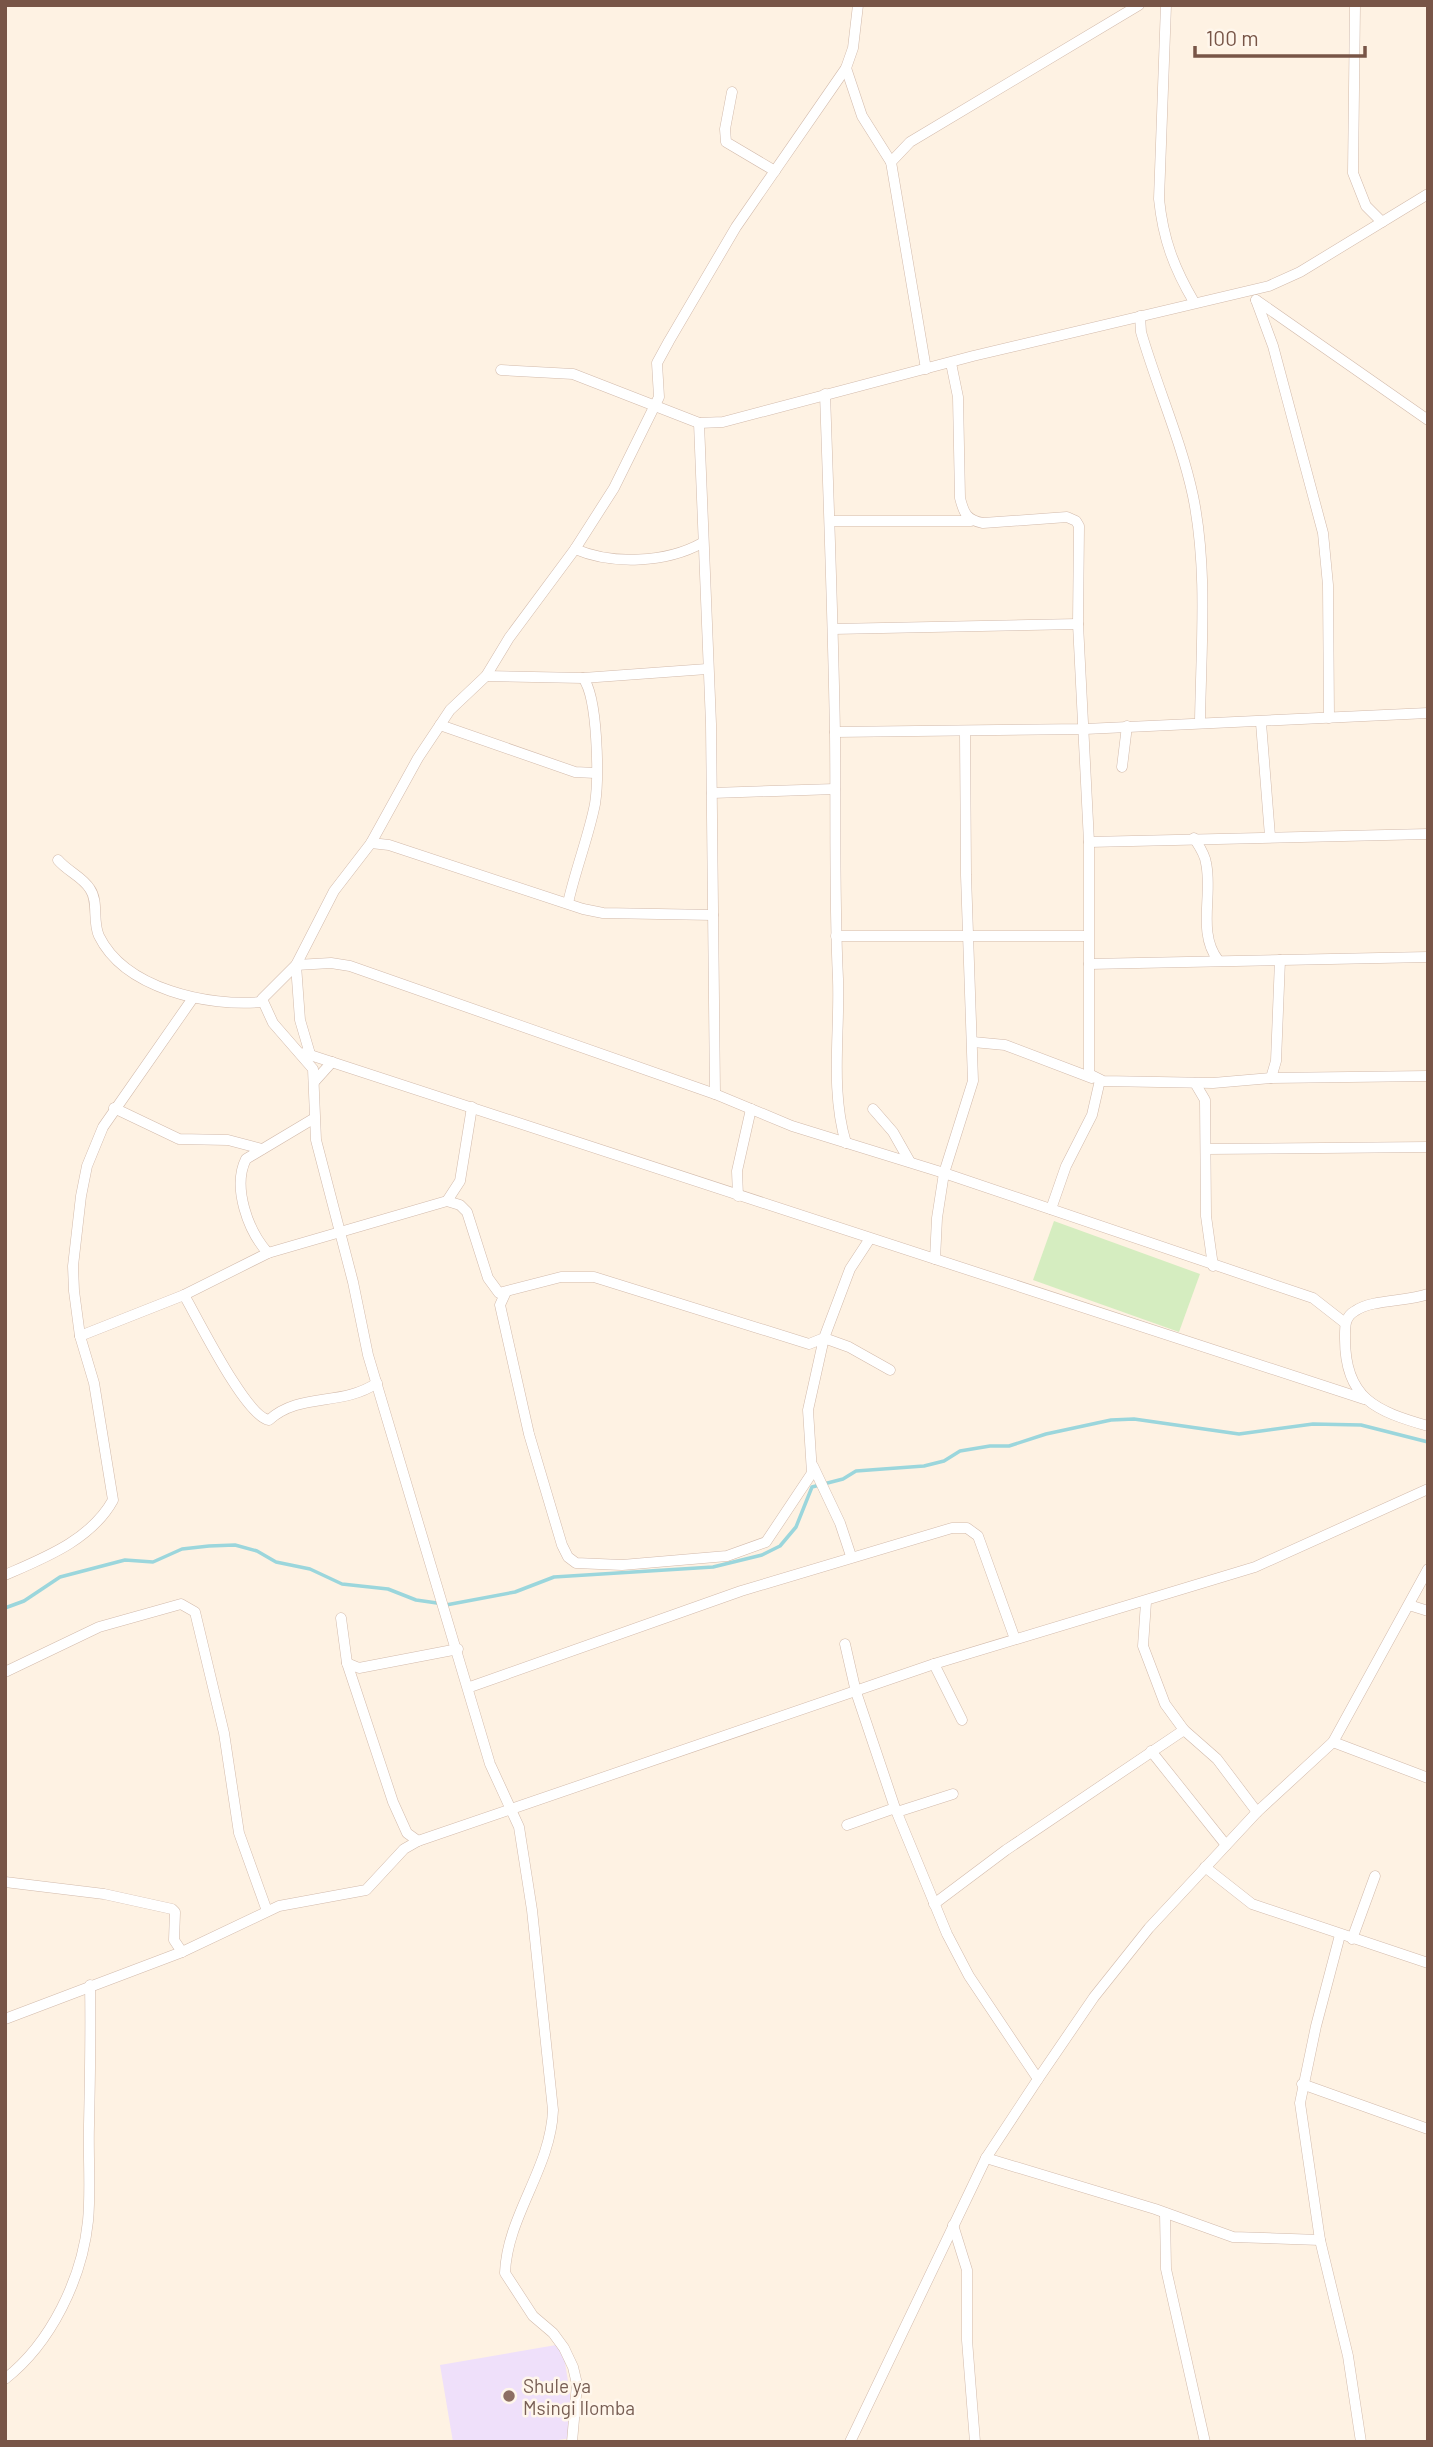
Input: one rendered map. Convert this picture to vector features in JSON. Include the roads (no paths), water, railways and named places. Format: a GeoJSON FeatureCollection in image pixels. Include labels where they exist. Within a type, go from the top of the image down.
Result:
{"type":"FeatureCollection","features":[{"type":"Feature","properties":{"kind":"street"},"geometry":{"type":"LineString","coordinates":[[572,2442],[577,2384],[573,2367],[565,2348],[553,2333],[533,2316],[505,2273],[511,2238],[546,2152],[553,2110],[519,1827],[490,1764],[470,1687],[377,1383],[322,1169],[313,1119],[314,1082],[309,1062],[273,1023],[262,1002],[263,996],[296,965],[334,891],[371,843],[450,710],[485,676],[509,638],[575,549],[614,488],[659,397],[657,363],[724,246],[846,68],[853,48],[858,5]]}},
{"type":"Feature","properties":{"kind":"street"},"geometry":{"type":"LineString","coordinates":[[891,162],[909,142],[1139,5]]}},
{"type":"Feature","properties":{"kind":"street"},"geometry":{"type":"LineString","coordinates":[[1166,5],[1160,211],[1175,270],[1195,302]]}},
{"type":"Feature","properties":{"kind":"street"},"geometry":{"type":"LineString","coordinates":[[1355,5],[1353,173],[1366,206],[1382,222]]}},
{"type":"Feature","properties":{"kind":"street"},"geometry":{"type":"LineString","coordinates":[[846,68],[862,116],[891,162],[926,369]]}},
{"type":"Feature","properties":{"kind":"street"},"geometry":{"type":"LineString","coordinates":[[732,92],[724,129],[726,142],[775,171]]}},
{"type":"Feature","properties":{"kind":"street"},"geometry":{"type":"LineString","coordinates":[[501,370],[573,374],[599,382],[699,424],[723,422],[825,394],[1251,290],[1300,272],[1428,194]]}},
{"type":"Feature","properties":{"kind":"street"},"geometry":{"type":"LineString","coordinates":[[1251,290],[1273,346],[1323,533],[1328,585],[1329,718]]}},
{"type":"Feature","properties":{"kind":"street"},"geometry":{"type":"LineString","coordinates":[[1256,300],[1317,339],[1428,420]]}},
{"type":"Feature","properties":{"kind":"street"},"geometry":{"type":"LineString","coordinates":[[1140,316],[1141,332],[1184,458],[1197,520],[1200,562],[1200,722]]}},
{"type":"Feature","properties":{"kind":"street"},"geometry":{"type":"LineString","coordinates":[[951,363],[958,397],[960,498],[964,513],[971,521]]}},
{"type":"Feature","properties":{"kind":"street"},"geometry":{"type":"LineString","coordinates":[[825,394],[835,732],[833,883],[838,1098],[846,1143]]}},
{"type":"Feature","properties":{"kind":"street"},"geometry":{"type":"LineString","coordinates":[[699,424],[702,544],[708,589],[707,669],[712,793],[715,1094]]}},
{"type":"Feature","properties":{"kind":"street"},"geometry":{"type":"LineString","coordinates":[[830,521],[971,521],[1067,517],[1076,521],[1080,549],[1077,624],[1085,729],[1089,842],[1087,1067],[1097,1080],[1087,1127],[1066,1166],[1051,1209]]}},
{"type":"Feature","properties":{"kind":"street"},"geometry":{"type":"LineString","coordinates":[[575,549],[599,559],[614,560],[677,553],[702,544]]}},
{"type":"Feature","properties":{"kind":"street"},"geometry":{"type":"LineString","coordinates":[[833,629],[1077,624]]}},
{"type":"Feature","properties":{"kind":"street"},"geometry":{"type":"LineString","coordinates":[[485,676],[583,678],[707,669]]}},
{"type":"Feature","properties":{"kind":"street"},"geometry":{"type":"LineString","coordinates":[[568,903],[595,801],[590,687],[583,678]]}},
{"type":"Feature","properties":{"kind":"street"},"geometry":{"type":"LineString","coordinates":[[835,732],[965,733],[1200,722],[1261,723],[1428,713]]}},
{"type":"Feature","properties":{"kind":"street"},"geometry":{"type":"LineString","coordinates":[[1261,723],[1270,836]]}},
{"type":"Feature","properties":{"kind":"street"},"geometry":{"type":"LineString","coordinates":[[440,725],[575,772],[595,773]]}},
{"type":"Feature","properties":{"kind":"street"},"geometry":{"type":"LineString","coordinates":[[1122,767],[1127,726]]}},
{"type":"Feature","properties":{"kind":"street"},"geometry":{"type":"LineString","coordinates":[[935,1259],[937,1218],[944,1172],[971,1094],[973,1042],[968,938],[965,733]]}},
{"type":"Feature","properties":{"kind":"street"},"geometry":{"type":"LineString","coordinates":[[712,793],[835,789]]}},
{"type":"Feature","properties":{"kind":"street"},"geometry":{"type":"LineString","coordinates":[[1089,842],[1428,834]]}},
{"type":"Feature","properties":{"kind":"street"},"geometry":{"type":"LineString","coordinates":[[1194,838],[1207,866],[1208,936],[1211,951],[1218,960]]}},
{"type":"Feature","properties":{"kind":"street"},"geometry":{"type":"LineString","coordinates":[[371,843],[389,845],[603,913],[713,915]]}},
{"type":"Feature","properties":{"kind":"street"},"geometry":{"type":"LineString","coordinates":[[58,860],[89,887],[94,899],[93,921],[105,947],[137,975],[193,998],[262,1002]]}},
{"type":"Feature","properties":{"kind":"street"},"geometry":{"type":"LineString","coordinates":[[836,936],[1087,936]]}},
{"type":"Feature","properties":{"kind":"street"},"geometry":{"type":"LineString","coordinates":[[1089,964],[1428,957]]}},
{"type":"Feature","properties":{"kind":"street"},"geometry":{"type":"LineString","coordinates":[[1272,1078],[1276,1060],[1280,960]]}},
{"type":"Feature","properties":{"kind":"street"},"geometry":{"type":"LineString","coordinates":[[296,965],[331,963],[350,966],[715,1094],[792,1126],[944,1172],[1313,1298],[1345,1323]]}},
{"type":"Feature","properties":{"kind":"street"},"geometry":{"type":"LineString","coordinates":[[296,965],[300,1020],[310,1054]]}},
{"type":"Feature","properties":{"kind":"street"},"geometry":{"type":"LineString","coordinates":[[5,1576],[48,1558],[69,1544],[113,1500],[94,1383],[80,1336],[73,1266],[81,1196],[91,1155],[114,1108],[193,998]]}},
{"type":"Feature","properties":{"kind":"street"},"geometry":{"type":"LineString","coordinates":[[973,1042],[1005,1045],[1097,1080],[1213,1083],[1272,1078],[1428,1076]]}},
{"type":"Feature","properties":{"kind":"street"},"geometry":{"type":"LineString","coordinates":[[297,1051],[869,1240],[1364,1399],[1380,1409],[1428,1426]]}},
{"type":"Feature","properties":{"kind":"street"},"geometry":{"type":"LineString","coordinates":[[314,1082],[332,1062]]}},
{"type":"Feature","properties":{"kind":"street"},"geometry":{"type":"LineString","coordinates":[[1195,1083],[1205,1100]]}},
{"type":"Feature","properties":{"kind":"street"},"geometry":{"type":"LineString","coordinates":[[1213,1083],[1205,1100],[1206,1216],[1213,1266]]}},
{"type":"Feature","properties":{"kind":"street"},"geometry":{"type":"LineString","coordinates":[[447,1201],[460,1181],[472,1107]]}},
{"type":"Feature","properties":{"kind":"street"},"geometry":{"type":"LineString","coordinates":[[114,1108],[179,1139],[228,1140],[262,1149]]}},
{"type":"Feature","properties":{"kind":"street"},"geometry":{"type":"LineString","coordinates":[[738,1196],[737,1171],[751,1109]]}},
{"type":"Feature","properties":{"kind":"street"},"geometry":{"type":"LineString","coordinates":[[873,1109],[893,1132],[910,1162]]}},
{"type":"Feature","properties":{"kind":"street"},"geometry":{"type":"LineString","coordinates":[[268,1253],[252,1234],[241,1183],[242,1168],[246,1159],[313,1119]]}},
{"type":"Feature","properties":{"kind":"street"},"geometry":{"type":"LineString","coordinates":[[1206,1149],[1428,1147]]}},
{"type":"Feature","properties":{"kind":"street"},"geometry":{"type":"LineString","coordinates":[[80,1336],[184,1295],[268,1253],[447,1201],[460,1205],[467,1212],[488,1278],[499,1293],[505,1294],[561,1278],[594,1277],[804,1345],[824,1338],[849,1347],[890,1370]]}},
{"type":"Feature","properties":{"kind":"street"},"geometry":{"type":"LineString","coordinates":[[505,1294],[500,1305],[529,1434],[562,1545],[572,1561],[584,1565],[622,1565],[727,1556],[751,1550],[774,1534],[810,1477],[813,1465],[808,1410],[824,1338],[850,1269],[869,1240]]}},
{"type":"Feature","properties":{"kind":"street"},"geometry":{"type":"LineString","coordinates":[[1364,1399],[1351,1380],[1348,1369],[1345,1323],[1354,1311],[1364,1306],[1428,1294]]}},
{"type":"Feature","properties":{"kind":"street"},"geometry":{"type":"LineString","coordinates":[[184,1295],[237,1389],[252,1411],[264,1420],[269,1420],[288,1405],[345,1398],[377,1383]]}},
{"type":"Feature","properties":{"kind":"street"},"geometry":{"type":"LineString","coordinates":[[813,1465],[841,1523],[851,1556]]}},
{"type":"Feature","properties":{"kind":"street"},"geometry":{"type":"LineString","coordinates":[[5,2019],[182,1952],[267,1911],[366,1891],[404,1849],[418,1841],[934,1664],[1255,1567],[1428,1489]]}},
{"type":"Feature","properties":{"kind":"street"},"geometry":{"type":"LineString","coordinates":[[470,1687],[741,1591],[931,1532],[960,1527],[971,1530],[984,1547],[1015,1639]]}},
{"type":"Feature","properties":{"kind":"street"},"geometry":{"type":"LineString","coordinates":[[850,2442],[986,2158],[1038,2079],[1094,1997],[1149,1928],[1257,1812],[1333,1742],[1428,1569]]}},
{"type":"Feature","properties":{"kind":"street"},"geometry":{"type":"LineString","coordinates":[[1146,1602],[1143,1638],[1145,1653],[1165,1704],[1184,1730],[1217,1759],[1257,1812]]}},
{"type":"Feature","properties":{"kind":"street"},"geometry":{"type":"LineString","coordinates":[[5,1672],[99,1627],[181,1604],[195,1612],[224,1733],[239,1833],[267,1911]]}},
{"type":"Feature","properties":{"kind":"street"},"geometry":{"type":"LineString","coordinates":[[1409,1605],[1428,1611]]}},
{"type":"Feature","properties":{"kind":"street"},"geometry":{"type":"LineString","coordinates":[[341,1618],[346,1663],[400,1821],[407,1833],[418,1841]]}},
{"type":"Feature","properties":{"kind":"street"},"geometry":{"type":"LineString","coordinates":[[845,1643],[856,1692],[896,1810],[934,1905],[969,1976],[1038,2079]]}},
{"type":"Feature","properties":{"kind":"street"},"geometry":{"type":"LineString","coordinates":[[346,1663],[359,1668],[458,1649]]}},
{"type":"Feature","properties":{"kind":"street"},"geometry":{"type":"LineString","coordinates":[[934,1664],[962,1720]]}},
{"type":"Feature","properties":{"kind":"street"},"geometry":{"type":"LineString","coordinates":[[934,1905],[1006,1850],[1184,1730]]}},
{"type":"Feature","properties":{"kind":"street"},"geometry":{"type":"LineString","coordinates":[[1333,1742],[1428,1778]]}},
{"type":"Feature","properties":{"kind":"street"},"geometry":{"type":"LineString","coordinates":[[1151,1751],[1226,1845]]}},
{"type":"Feature","properties":{"kind":"street"},"geometry":{"type":"LineString","coordinates":[[848,1825],[953,1794]]}},
{"type":"Feature","properties":{"kind":"street"},"geometry":{"type":"LineString","coordinates":[[1205,1867],[1252,1904],[1428,1963]]}},
{"type":"Feature","properties":{"kind":"street"},"geometry":{"type":"LineString","coordinates":[[1352,1939],[1375,1876]]}},
{"type":"Feature","properties":{"kind":"street"},"geometry":{"type":"LineString","coordinates":[[5,1882],[104,1894],[172,1909],[175,1913],[174,1940],[182,1952]]}},
{"type":"Feature","properties":{"kind":"street"},"geometry":{"type":"LineString","coordinates":[[1340,1935],[1302,2084],[1303,2138],[1320,2240],[1348,2356],[1361,2442]]}},
{"type":"Feature","properties":{"kind":"street"},"geometry":{"type":"LineString","coordinates":[[5,2379],[21,2367],[58,2312],[72,2284],[85,2243],[89,2203],[90,1986]]}},
{"type":"Feature","properties":{"kind":"street"},"geometry":{"type":"LineString","coordinates":[[1302,2084],[1428,2129]]}},
{"type":"Feature","properties":{"kind":"street"},"geometry":{"type":"LineString","coordinates":[[986,2158],[1165,2213],[1233,2237],[1320,2240]]}},
{"type":"Feature","properties":{"kind":"street"},"geometry":{"type":"LineString","coordinates":[[1165,2213],[1166,2269],[1205,2442]]}},
{"type":"Feature","properties":{"kind":"street"},"geometry":{"type":"LineString","coordinates":[[953,2225],[967,2270],[967,2340],[975,2442]]}},
{"type":"Feature","properties":{"kind":"waterway"},"geometry":{"type":"LineString","coordinates":[[446,1605],[515,1592],[554,1577],[713,1567],[762,1555],[780,1546],[796,1527],[812,1487],[843,1479],[856,1471],[924,1466],[944,1461],[960,1451],[1009,1446],[1046,1434],[1111,1420],[1134,1419],[1239,1434],[1313,1424],[1361,1425],[1428,1442]]}},
{"type":"Feature","properties":{"kind":"waterway"},"geometry":{"type":"LineString","coordinates":[[5,1608],[24,1601],[60,1577],[125,1560],[153,1562],[182,1549],[235,1545],[257,1551],[276,1562],[310,1569],[342,1584],[388,1589],[416,1600],[437,1603]]}},
{"type":"Feature","properties":{"kind":"place","name":"Shule ya Msingi Ilomba"},"geometry":{"type":"Point","coordinates":[509,2396]}}]}
